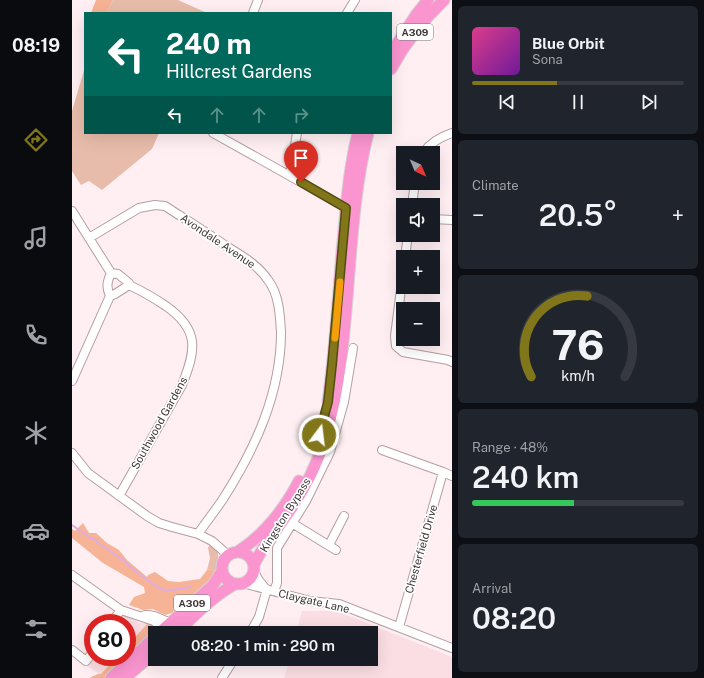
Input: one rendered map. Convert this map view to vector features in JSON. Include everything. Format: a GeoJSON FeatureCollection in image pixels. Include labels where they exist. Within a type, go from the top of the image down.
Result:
{"type":"FeatureCollection","features":[{"type":"Feature","properties":{"kind":"highway","name":"A309"},"geometry":{"type":"LineString","coordinates":[[392,52],[416,15],[428,0]]}},
{"type":"Feature","properties":{"kind":"highway","name":"A309"},"geometry":{"type":"LineString","coordinates":[[392,67],[409,40],[425,19],[444,0]]}},
{"type":"Feature","properties":{"kind":"highway","name":"Kingston Bypass"},"geometry":{"type":"LineString","coordinates":[[239,551],[251,544],[279,512],[297,484],[319,435],[328,402],[334,356],[346,208],[351,166],[358,134]]}},
{"type":"Feature","properties":{"kind":"highway","name":"Kingston Bypass"},"geometry":{"type":"LineString","coordinates":[[254,568],[262,549],[288,514],[310,476],[324,440],[334,403],[344,343],[356,195],[362,154],[368,134]]}},
{"type":"Feature","properties":{"kind":"highway"},"geometry":{"type":"LineString","coordinates":[[235,551],[239,551],[250,556],[254,568],[250,579],[239,584],[228,581],[224,577],[222,571],[222,564],[228,555],[235,551]]}},
{"type":"Feature","properties":{"kind":"highway","name":"A309"},"geometry":{"type":"LineString","coordinates":[[169,626],[213,584],[222,571]]}},
{"type":"Feature","properties":{"kind":"highway","name":"A309"},"geometry":{"type":"LineString","coordinates":[[184,626],[227,588],[239,584]]}},
{"type":"Feature","properties":{"kind":"highway","name":"A309"},"geometry":{"type":"LineString","coordinates":[[112,678],[148,645]]}},
{"type":"Feature","properties":{"kind":"highway"},"geometry":{"type":"LineString","coordinates":[[125,678],[148,658]]}},
{"type":"Feature","properties":{"kind":"street"},"geometry":{"type":"LineString","coordinates":[[253,12],[258,0]]}},
{"type":"Feature","properties":{"kind":"street"},"geometry":{"type":"LineString","coordinates":[[348,12],[355,0]]}},
{"type":"Feature","properties":{"kind":"street"},"geometry":{"type":"LineString","coordinates":[[429,146],[432,142],[452,133]]}},
{"type":"Feature","properties":{"kind":"street"},"geometry":{"type":"LineString","coordinates":[[215,134],[346,208]]}},
{"type":"Feature","properties":{"kind":"street"},"geometry":{"type":"LineString","coordinates":[[290,176],[297,134]]}},
{"type":"Feature","properties":{"kind":"street","name":"Avondale Avenue"},"geometry":{"type":"LineString","coordinates":[[89,238],[139,208],[155,205],[165,206],[261,270],[275,293],[280,315],[281,348],[273,393],[262,426],[247,458],[223,499],[198,534]]}},
{"type":"Feature","properties":{"kind":"street"},"geometry":{"type":"LineString","coordinates":[[72,211],[110,273],[106,288],[110,296]]}},
{"type":"Feature","properties":{"kind":"street"},"geometry":{"type":"LineString","coordinates":[[440,219],[452,220]]}},
{"type":"Feature","properties":{"kind":"street"},"geometry":{"type":"LineString","coordinates":[[72,381],[110,296],[116,294],[129,285],[127,280],[118,274],[110,273]]}},
{"type":"Feature","properties":{"kind":"street","name":"Southwood Gardens"},"geometry":{"type":"LineString","coordinates":[[119,496],[182,384],[189,368],[193,347],[191,336],[185,322],[176,313],[143,291],[129,285]]}},
{"type":"Feature","properties":{"kind":"street"},"geometry":{"type":"LineString","coordinates":[[400,294],[395,336],[396,346],[403,352],[452,362]]}},
{"type":"Feature","properties":{"kind":"street"},"geometry":{"type":"LineString","coordinates":[[254,626],[259,618],[269,590],[277,583],[277,548],[306,501],[330,452],[344,402],[353,348]]}},
{"type":"Feature","properties":{"kind":"street"},"geometry":{"type":"LineString","coordinates":[[382,450],[452,476]]}},
{"type":"Feature","properties":{"kind":"street"},"geometry":{"type":"LineString","coordinates":[[72,453],[88,473],[147,516],[159,523],[198,534],[212,541],[228,555]]}},
{"type":"Feature","properties":{"kind":"street","name":"Chesterfield Drive"},"geometry":{"type":"LineString","coordinates":[[400,627],[444,472]]}},
{"type":"Feature","properties":{"kind":"street"},"geometry":{"type":"LineString","coordinates":[[328,545],[344,516]]}},
{"type":"Feature","properties":{"kind":"street"},"geometry":{"type":"LineString","coordinates":[[292,523],[336,550]]}},
{"type":"Feature","properties":{"kind":"street","name":"Claygate Lane"},"geometry":{"type":"LineString","coordinates":[[254,568],[258,579],[269,590]]}},
{"type":"Feature","properties":{"kind":"street"},"geometry":{"type":"LineString","coordinates":[[72,575],[122,610],[130,612],[138,617],[154,621],[159,626]]}},
{"type":"Feature","properties":{"kind":"street","name":"Claygate Lane"},"geometry":{"type":"LineString","coordinates":[[239,584],[310,601],[339,604],[452,648]]}},
{"type":"Feature","properties":{"kind":"street"},"geometry":{"type":"LineString","coordinates":[[119,614],[122,610]]}},
{"type":"Feature","properties":{"kind":"street"},"geometry":{"type":"LineString","coordinates":[[173,626],[200,611]]}},
{"type":"Feature","properties":{"kind":"street"},"geometry":{"type":"LineString","coordinates":[[72,650],[84,659]]}},
{"type":"Feature","properties":{"kind":"street"},"geometry":{"type":"LineString","coordinates":[[222,678],[230,666]]}},
{"type":"Feature","properties":{"kind":"shaded area"},"geometry":{"type":"Polygon","coordinates":[[[96,0],[113,0],[107,12],[91,12],[96,0]]]}},
{"type":"Feature","properties":{"kind":"shaded area"},"geometry":{"type":"Polygon","coordinates":[[[113,0],[178,0],[205,12],[107,12],[113,0]]]}},
{"type":"Feature","properties":{"kind":"shaded area"},"geometry":{"type":"Polygon","coordinates":[[[84,70],[84,134],[159,134],[152,149],[102,190],[89,181],[81,185],[72,171],[72,111],[84,70]]]}},
{"type":"Feature","properties":{"kind":"shaded area"},"geometry":{"type":"Polygon","coordinates":[[[83,523],[89,533],[96,533],[107,543],[119,550],[127,560],[147,577],[155,572],[168,581],[179,582],[200,579],[207,570],[211,569],[215,572],[210,580],[191,599],[182,603],[172,613],[165,615],[153,609],[143,610],[129,605],[134,597],[145,593],[144,587],[103,563],[72,538],[72,529],[75,531],[83,523]]]}},
{"type":"Feature","properties":{"kind":"shaded area"},"geometry":{"type":"Polygon","coordinates":[[[210,544],[217,548],[218,551],[218,563],[215,572],[211,569],[207,570],[210,558],[208,548],[210,544]]]}},
{"type":"Feature","properties":{"kind":"shaded area"},"geometry":{"type":"Polygon","coordinates":[[[302,611],[337,611],[374,626],[298,626],[302,611]]]}},
{"type":"Feature","properties":{"kind":"shaded area"},"geometry":{"type":"Polygon","coordinates":[[[136,621],[140,623],[148,623],[136,636],[136,621]]]}},
{"type":"Feature","properties":{"kind":"shaded area"},"geometry":{"type":"Polygon","coordinates":[[[148,623],[153,624],[154,626],[148,626],[148,639],[136,650],[136,636],[148,623]]]}},
{"type":"Feature","properties":{"kind":"shaded area"},"geometry":{"type":"Polygon","coordinates":[[[378,627],[452,657],[452,678],[284,678],[288,666],[378,666],[378,627]]]}},
{"type":"Feature","properties":{"kind":"shaded area"},"geometry":{"type":"Polygon","coordinates":[[[87,666],[109,666],[101,675],[87,666]]]}},
{"type":"Feature","properties":{"kind":"shaded area"},"geometry":{"type":"Polygon","coordinates":[[[109,666],[119,666],[106,678],[89,678],[101,674],[109,666]]]}},
{"type":"Feature","properties":{"kind":"waterway"},"geometry":{"type":"LineString","coordinates":[[72,525],[92,539],[95,539],[161,589],[166,591],[191,587]]}},
{"type":"Feature","properties":{"kind":"slow traffic"},"geometry":{"type":"LineString","coordinates":[[335,338],[340,282]]}},
{"type":"Feature","properties":{"kind":"route"},"geometry":{"type":"LineString","coordinates":[[301,182],[346,208],[335,343],[328,402],[319,435]]}}]}
